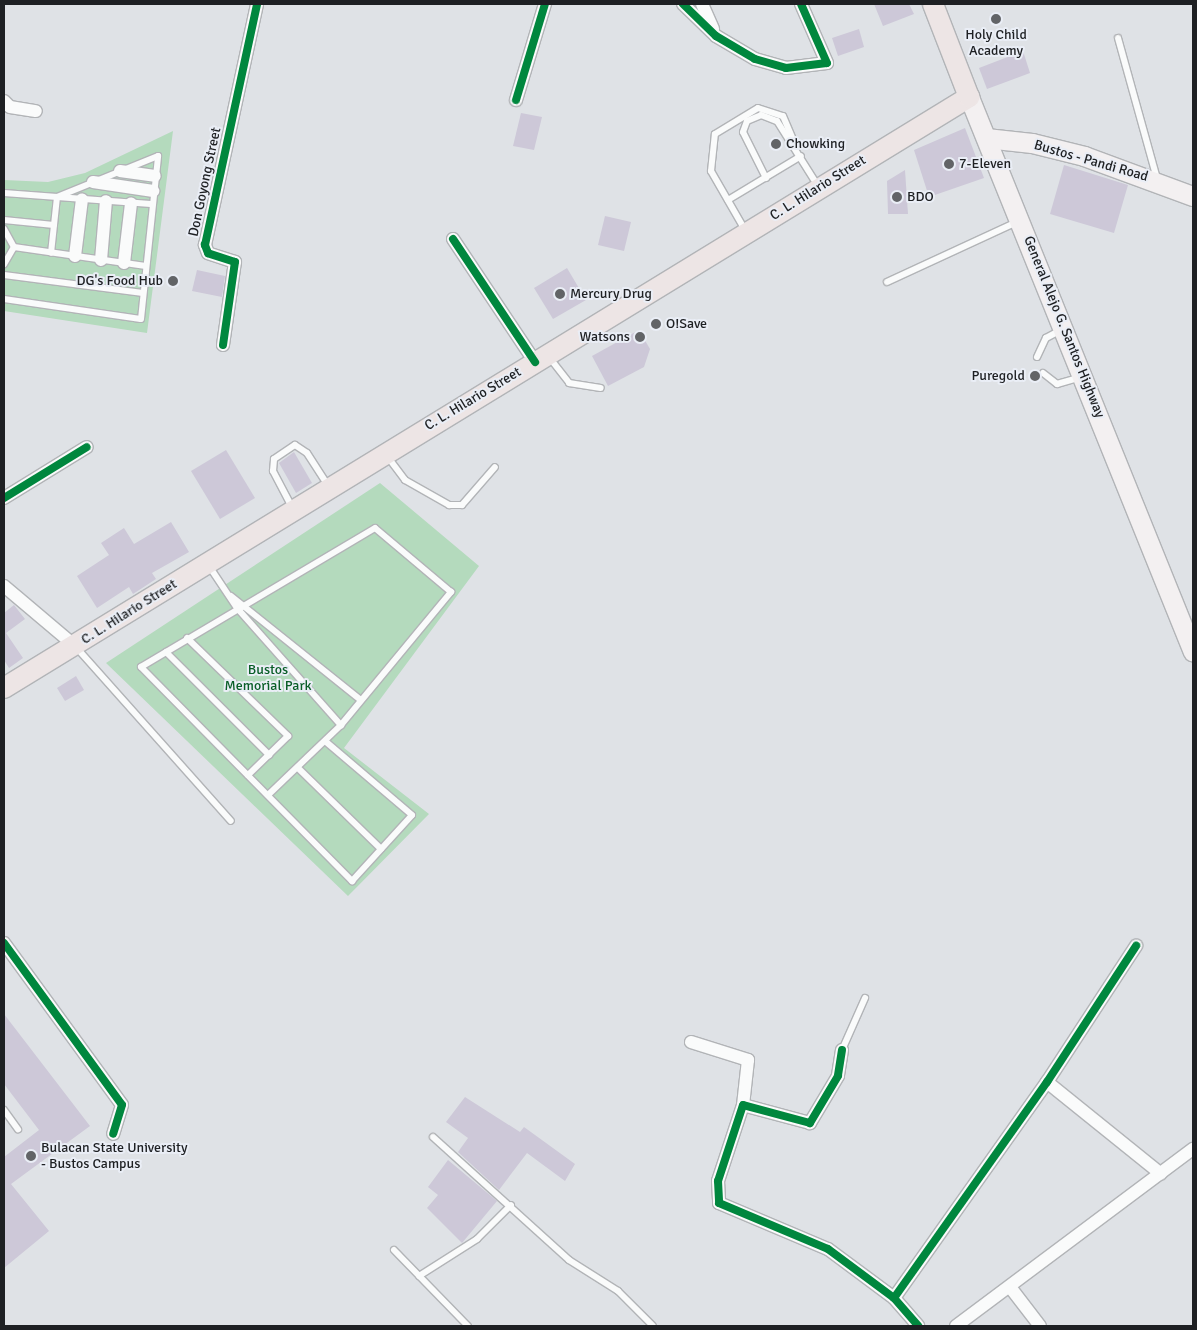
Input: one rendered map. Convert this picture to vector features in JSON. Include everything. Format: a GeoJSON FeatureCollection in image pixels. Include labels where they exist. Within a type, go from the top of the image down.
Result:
{"type":"FeatureCollection","features":[{"type":"Feature","properties":{"kind":"main road","name":"General Alejo G. Santos Highway"},"geometry":{"type":"LineString","coordinates":[[933,4],[969,97],[1085,376],[1193,652]]}},
{"type":"Feature","properties":{"kind":"main road","name":"C. L. Hilario Street"},"geometry":{"type":"LineString","coordinates":[[4,688],[208,564],[384,453],[969,97]]}},
{"type":"Feature","properties":{"kind":"main road","name":"Bustos - Pandi Road"},"geometry":{"type":"LineString","coordinates":[[986,138],[1032,143],[1157,180],[1193,196]]}},
{"type":"Feature","properties":{"kind":"street","name":"Don Goyong Street"},"geometry":{"type":"LineString","coordinates":[[223,345],[235,262],[208,253],[205,245],[257,4]]}},
{"type":"Feature","properties":{"kind":"street"},"geometry":{"type":"LineString","coordinates":[[516,100],[545,4]]}},
{"type":"Feature","properties":{"kind":"street"},"geometry":{"type":"LineString","coordinates":[[683,4],[716,36],[755,59],[786,68],[827,63],[801,4]]}},
{"type":"Feature","properties":{"kind":"street"},"geometry":{"type":"LineString","coordinates":[[702,4],[716,36]]}},
{"type":"Feature","properties":{"kind":"street"},"geometry":{"type":"LineString","coordinates":[[4,101],[10,107],[36,111]]}},
{"type":"Feature","properties":{"kind":"street"},"geometry":{"type":"LineString","coordinates":[[120,172],[155,176]]}},
{"type":"Feature","properties":{"kind":"street"},"geometry":{"type":"LineString","coordinates":[[93,182],[153,191]]}},
{"type":"Feature","properties":{"kind":"street"},"geometry":{"type":"LineString","coordinates":[[75,256],[82,199]]}},
{"type":"Feature","properties":{"kind":"street"},"geometry":{"type":"LineString","coordinates":[[101,260],[106,201]]}},
{"type":"Feature","properties":{"kind":"street"},"geometry":{"type":"LineString","coordinates":[[124,263],[131,203]]}},
{"type":"Feature","properties":{"kind":"street"},"geometry":{"type":"LineString","coordinates":[[453,239],[541,358]]}},
{"type":"Feature","properties":{"kind":"street"},"geometry":{"type":"LineString","coordinates":[[4,498],[87,447]]}},
{"type":"Feature","properties":{"kind":"street"},"geometry":{"type":"LineString","coordinates":[[4,586],[75,646]]}},
{"type":"Feature","properties":{"kind":"street"},"geometry":{"type":"LineString","coordinates":[[4,943],[122,1105],[113,1134]]}},
{"type":"Feature","properties":{"kind":"street"},"geometry":{"type":"LineString","coordinates":[[894,1298],[1047,1082],[1136,946]]}},
{"type":"Feature","properties":{"kind":"street"},"geometry":{"type":"LineString","coordinates":[[691,1042],[748,1060],[743,1105],[718,1180],[719,1202],[828,1249],[894,1298],[918,1326]]}},
{"type":"Feature","properties":{"kind":"street"},"geometry":{"type":"LineString","coordinates":[[743,1105],[810,1123],[838,1076],[842,1050]]}},
{"type":"Feature","properties":{"kind":"street"},"geometry":{"type":"LineString","coordinates":[[1047,1082],[1161,1174]]}},
{"type":"Feature","properties":{"kind":"street"},"geometry":{"type":"LineString","coordinates":[[956,1326],[1193,1149]]}},
{"type":"Feature","properties":{"kind":"street"},"geometry":{"type":"LineString","coordinates":[[1010,1287],[1040,1326]]}},
{"type":"Feature","properties":{"kind":"lane"},"geometry":{"type":"LineString","coordinates":[[1118,38],[1157,180]]}},
{"type":"Feature","properties":{"kind":"lane"},"geometry":{"type":"LineString","coordinates":[[747,233],[710,171],[714,134],[758,108],[783,116],[796,147],[819,188]]}},
{"type":"Feature","properties":{"kind":"lane"},"geometry":{"type":"LineString","coordinates":[[766,178],[744,138],[746,121],[761,115],[777,121],[796,147]]}},
{"type":"Feature","properties":{"kind":"lane"},"geometry":{"type":"LineString","coordinates":[[4,299],[141,319],[151,204],[158,156],[57,197]]}},
{"type":"Feature","properties":{"kind":"lane"},"geometry":{"type":"LineString","coordinates":[[728,200],[801,156]]}},
{"type":"Feature","properties":{"kind":"lane"},"geometry":{"type":"LineString","coordinates":[[4,192],[151,204]]}},
{"type":"Feature","properties":{"kind":"lane"},"geometry":{"type":"LineString","coordinates":[[51,253],[57,197]]}},
{"type":"Feature","properties":{"kind":"lane"},"geometry":{"type":"LineString","coordinates":[[4,220],[54,225]]}},
{"type":"Feature","properties":{"kind":"lane"},"geometry":{"type":"LineString","coordinates":[[887,282],[1020,220]]}},
{"type":"Feature","properties":{"kind":"lane"},"geometry":{"type":"LineString","coordinates":[[4,229],[14,247]]}},
{"type":"Feature","properties":{"kind":"lane"},"geometry":{"type":"LineString","coordinates":[[14,247],[146,266]]}},
{"type":"Feature","properties":{"kind":"lane"},"geometry":{"type":"LineString","coordinates":[[4,264],[14,247]]}},
{"type":"Feature","properties":{"kind":"lane"},"geometry":{"type":"LineString","coordinates":[[4,275],[143,293]]}},
{"type":"Feature","properties":{"kind":"lane"},"geometry":{"type":"LineString","coordinates":[[1037,357],[1046,338],[1065,328]]}},
{"type":"Feature","properties":{"kind":"lane"},"geometry":{"type":"LineString","coordinates":[[541,358],[569,383],[600,388]]}},
{"type":"Feature","properties":{"kind":"lane"},"geometry":{"type":"LineString","coordinates":[[1043,373],[1057,384],[1085,376]]}},
{"type":"Feature","properties":{"kind":"lane"},"geometry":{"type":"LineString","coordinates":[[294,510],[273,471],[274,459],[295,445],[307,453],[330,488]]}},
{"type":"Feature","properties":{"kind":"lane"},"geometry":{"type":"LineString","coordinates":[[384,453],[405,480],[449,504],[462,505],[495,467]]}},
{"type":"Feature","properties":{"kind":"lane"},"geometry":{"type":"LineString","coordinates":[[268,795],[298,768],[341,724],[451,592],[374,528],[240,606],[141,667],[352,881],[412,814],[325,741]]}},
{"type":"Feature","properties":{"kind":"lane"},"geometry":{"type":"LineString","coordinates":[[208,564],[229,594],[341,724]]}},
{"type":"Feature","properties":{"kind":"lane"},"geometry":{"type":"LineString","coordinates":[[240,606],[361,700]]}},
{"type":"Feature","properties":{"kind":"lane"},"geometry":{"type":"LineString","coordinates":[[187,638],[288,736],[248,775]]}},
{"type":"Feature","properties":{"kind":"lane"},"geometry":{"type":"LineString","coordinates":[[75,646],[231,820]]}},
{"type":"Feature","properties":{"kind":"lane"},"geometry":{"type":"LineString","coordinates":[[166,652],[269,755]]}},
{"type":"Feature","properties":{"kind":"lane"},"geometry":{"type":"LineString","coordinates":[[298,768],[381,849]]}},
{"type":"Feature","properties":{"kind":"lane"},"geometry":{"type":"LineString","coordinates":[[842,1050],[865,998]]}},
{"type":"Feature","properties":{"kind":"lane"},"geometry":{"type":"LineString","coordinates":[[4,1110],[18,1129]]}},
{"type":"Feature","properties":{"kind":"lane"},"geometry":{"type":"LineString","coordinates":[[434,1137],[511,1205],[569,1260],[618,1291],[653,1326]]}},
{"type":"Feature","properties":{"kind":"lane"},"geometry":{"type":"LineString","coordinates":[[419,1276],[477,1239],[511,1205]]}},
{"type":"Feature","properties":{"kind":"lane"},"geometry":{"type":"LineString","coordinates":[[394,1250],[468,1326]]}},
{"type":"Feature","properties":{"kind":"green space"},"geometry":{"type":"Polygon","coordinates":[[[173,131],[147,333],[4,311],[4,180],[48,182],[85,173],[173,131]]]}},
{"type":"Feature","properties":{"kind":"green space","name":"Bustos Memorial Park"},"geometry":{"type":"Polygon","coordinates":[[[380,483],[479,566],[344,748],[429,814],[348,896],[106,663],[380,483]]]}},
{"type":"Feature","properties":{"kind":"building"},"geometry":{"type":"Polygon","coordinates":[[[874,4],[909,4],[914,14],[883,26],[874,4]]]}},
{"type":"Feature","properties":{"kind":"building"},"geometry":{"type":"Polygon","coordinates":[[[859,29],[864,47],[838,56],[832,38],[859,29]]]}},
{"type":"Feature","properties":{"kind":"building"},"geometry":{"type":"Polygon","coordinates":[[[1023,51],[1030,73],[987,89],[979,68],[1023,51]]]}},
{"type":"Feature","properties":{"kind":"building"},"geometry":{"type":"Polygon","coordinates":[[[521,113],[542,117],[534,150],[513,146],[521,113]]]}},
{"type":"Feature","properties":{"kind":"building","name":"7-Eleven"},"geometry":{"type":"Polygon","coordinates":[[[965,128],[984,178],[929,197],[914,150],[965,128]]]}},
{"type":"Feature","properties":{"kind":"building"},"geometry":{"type":"Polygon","coordinates":[[[1064,165],[1128,185],[1114,233],[1050,214],[1064,165]]]}},
{"type":"Feature","properties":{"kind":"building","name":"BDO"},"geometry":{"type":"Polygon","coordinates":[[[905,170],[908,214],[888,214],[887,181],[905,170]]]}},
{"type":"Feature","properties":{"kind":"building"},"geometry":{"type":"Polygon","coordinates":[[[605,216],[631,222],[624,251],[598,245],[605,216]]]}},
{"type":"Feature","properties":{"kind":"building","name":"Mercury Drug"},"geometry":{"type":"Polygon","coordinates":[[[567,268],[586,300],[553,319],[534,288],[567,268]]]}},
{"type":"Feature","properties":{"kind":"building"},"geometry":{"type":"Polygon","coordinates":[[[197,270],[225,276],[222,297],[192,291],[197,270]]]}},
{"type":"Feature","properties":{"kind":"building"},"geometry":{"type":"Polygon","coordinates":[[[639,330],[650,349],[644,367],[608,386],[592,356],[639,330]]]}},
{"type":"Feature","properties":{"kind":"building"},"geometry":{"type":"Polygon","coordinates":[[[226,450],[255,498],[220,519],[191,471],[226,450]]]}},
{"type":"Feature","properties":{"kind":"building"},"geometry":{"type":"Polygon","coordinates":[[[294,452],[312,483],[296,493],[279,463],[294,452]]]}},
{"type":"Feature","properties":{"kind":"building"},"geometry":{"type":"Polygon","coordinates":[[[171,522],[189,552],[152,573],[156,579],[133,594],[129,587],[97,608],[77,576],[109,555],[101,543],[124,528],[134,544],[171,522]]]}},
{"type":"Feature","properties":{"kind":"building"},"geometry":{"type":"Polygon","coordinates":[[[14,605],[25,619],[6,633],[23,658],[9,668],[4,660],[4,613],[14,605]]]}},
{"type":"Feature","properties":{"kind":"building"},"geometry":{"type":"Polygon","coordinates":[[[76,676],[84,690],[65,701],[57,688],[76,676]]]}},
{"type":"Feature","properties":{"kind":"building","name":"Bulacan State University - Bustos Campus"},"geometry":{"type":"Polygon","coordinates":[[[4,1014],[90,1126],[11,1184],[49,1231],[4,1268],[4,1157],[39,1130],[4,1084],[4,1014]]]}},
{"type":"Feature","properties":{"kind":"building"},"geometry":{"type":"Polygon","coordinates":[[[465,1097],[520,1132],[524,1127],[575,1164],[565,1181],[527,1153],[499,1190],[458,1152],[468,1138],[446,1122],[465,1097]]]}},
{"type":"Feature","properties":{"kind":"building"},"geometry":{"type":"Polygon","coordinates":[[[448,1160],[497,1201],[462,1243],[427,1208],[438,1195],[428,1187],[448,1160]]]}},
{"type":"Feature","properties":{"kind":"cycle path"},"geometry":{"type":"LineString","coordinates":[[223,345],[235,262],[208,253],[205,245],[257,4]]}},
{"type":"Feature","properties":{"kind":"cycle path"},"geometry":{"type":"LineString","coordinates":[[516,100],[545,4]]}},
{"type":"Feature","properties":{"kind":"cycle path"},"geometry":{"type":"LineString","coordinates":[[683,4],[716,36],[755,59],[786,68],[827,63],[801,4]]}},
{"type":"Feature","properties":{"kind":"cycle path"},"geometry":{"type":"LineString","coordinates":[[453,239],[535,362]]}},
{"type":"Feature","properties":{"kind":"cycle path"},"geometry":{"type":"LineString","coordinates":[[4,498],[87,447]]}},
{"type":"Feature","properties":{"kind":"cycle path"},"geometry":{"type":"LineString","coordinates":[[4,943],[122,1105],[113,1134]]}},
{"type":"Feature","properties":{"kind":"cycle path"},"geometry":{"type":"LineString","coordinates":[[894,1298],[1047,1082],[1136,946]]}},
{"type":"Feature","properties":{"kind":"cycle path"},"geometry":{"type":"LineString","coordinates":[[842,1050],[838,1076],[810,1123],[743,1105],[718,1181],[719,1203],[828,1249],[894,1298],[918,1326]]}},
{"type":"Feature","properties":{"kind":"place","name":"Holy Child Academy"},"geometry":{"type":"Point","coordinates":[996,19]}},
{"type":"Feature","properties":{"kind":"place","name":"Chowking"},"geometry":{"type":"Point","coordinates":[776,144]}},
{"type":"Feature","properties":{"kind":"place","name":"7-Eleven"},"geometry":{"type":"Point","coordinates":[949,164]}},
{"type":"Feature","properties":{"kind":"place","name":"BDO"},"geometry":{"type":"Point","coordinates":[897,197]}},
{"type":"Feature","properties":{"kind":"place","name":"DG's Food Hub"},"geometry":{"type":"Point","coordinates":[173,281]}},
{"type":"Feature","properties":{"kind":"place","name":"Mercury Drug"},"geometry":{"type":"Point","coordinates":[560,294]}},
{"type":"Feature","properties":{"kind":"place","name":"O!Save"},"geometry":{"type":"Point","coordinates":[656,324]}},
{"type":"Feature","properties":{"kind":"place","name":"Watsons"},"geometry":{"type":"Point","coordinates":[640,337]}},
{"type":"Feature","properties":{"kind":"place","name":"Puregold"},"geometry":{"type":"Point","coordinates":[1035,376]}},
{"type":"Feature","properties":{"kind":"place","name":"Bulacan State University - Bustos Campus"},"geometry":{"type":"Point","coordinates":[31,1156]}}]}
